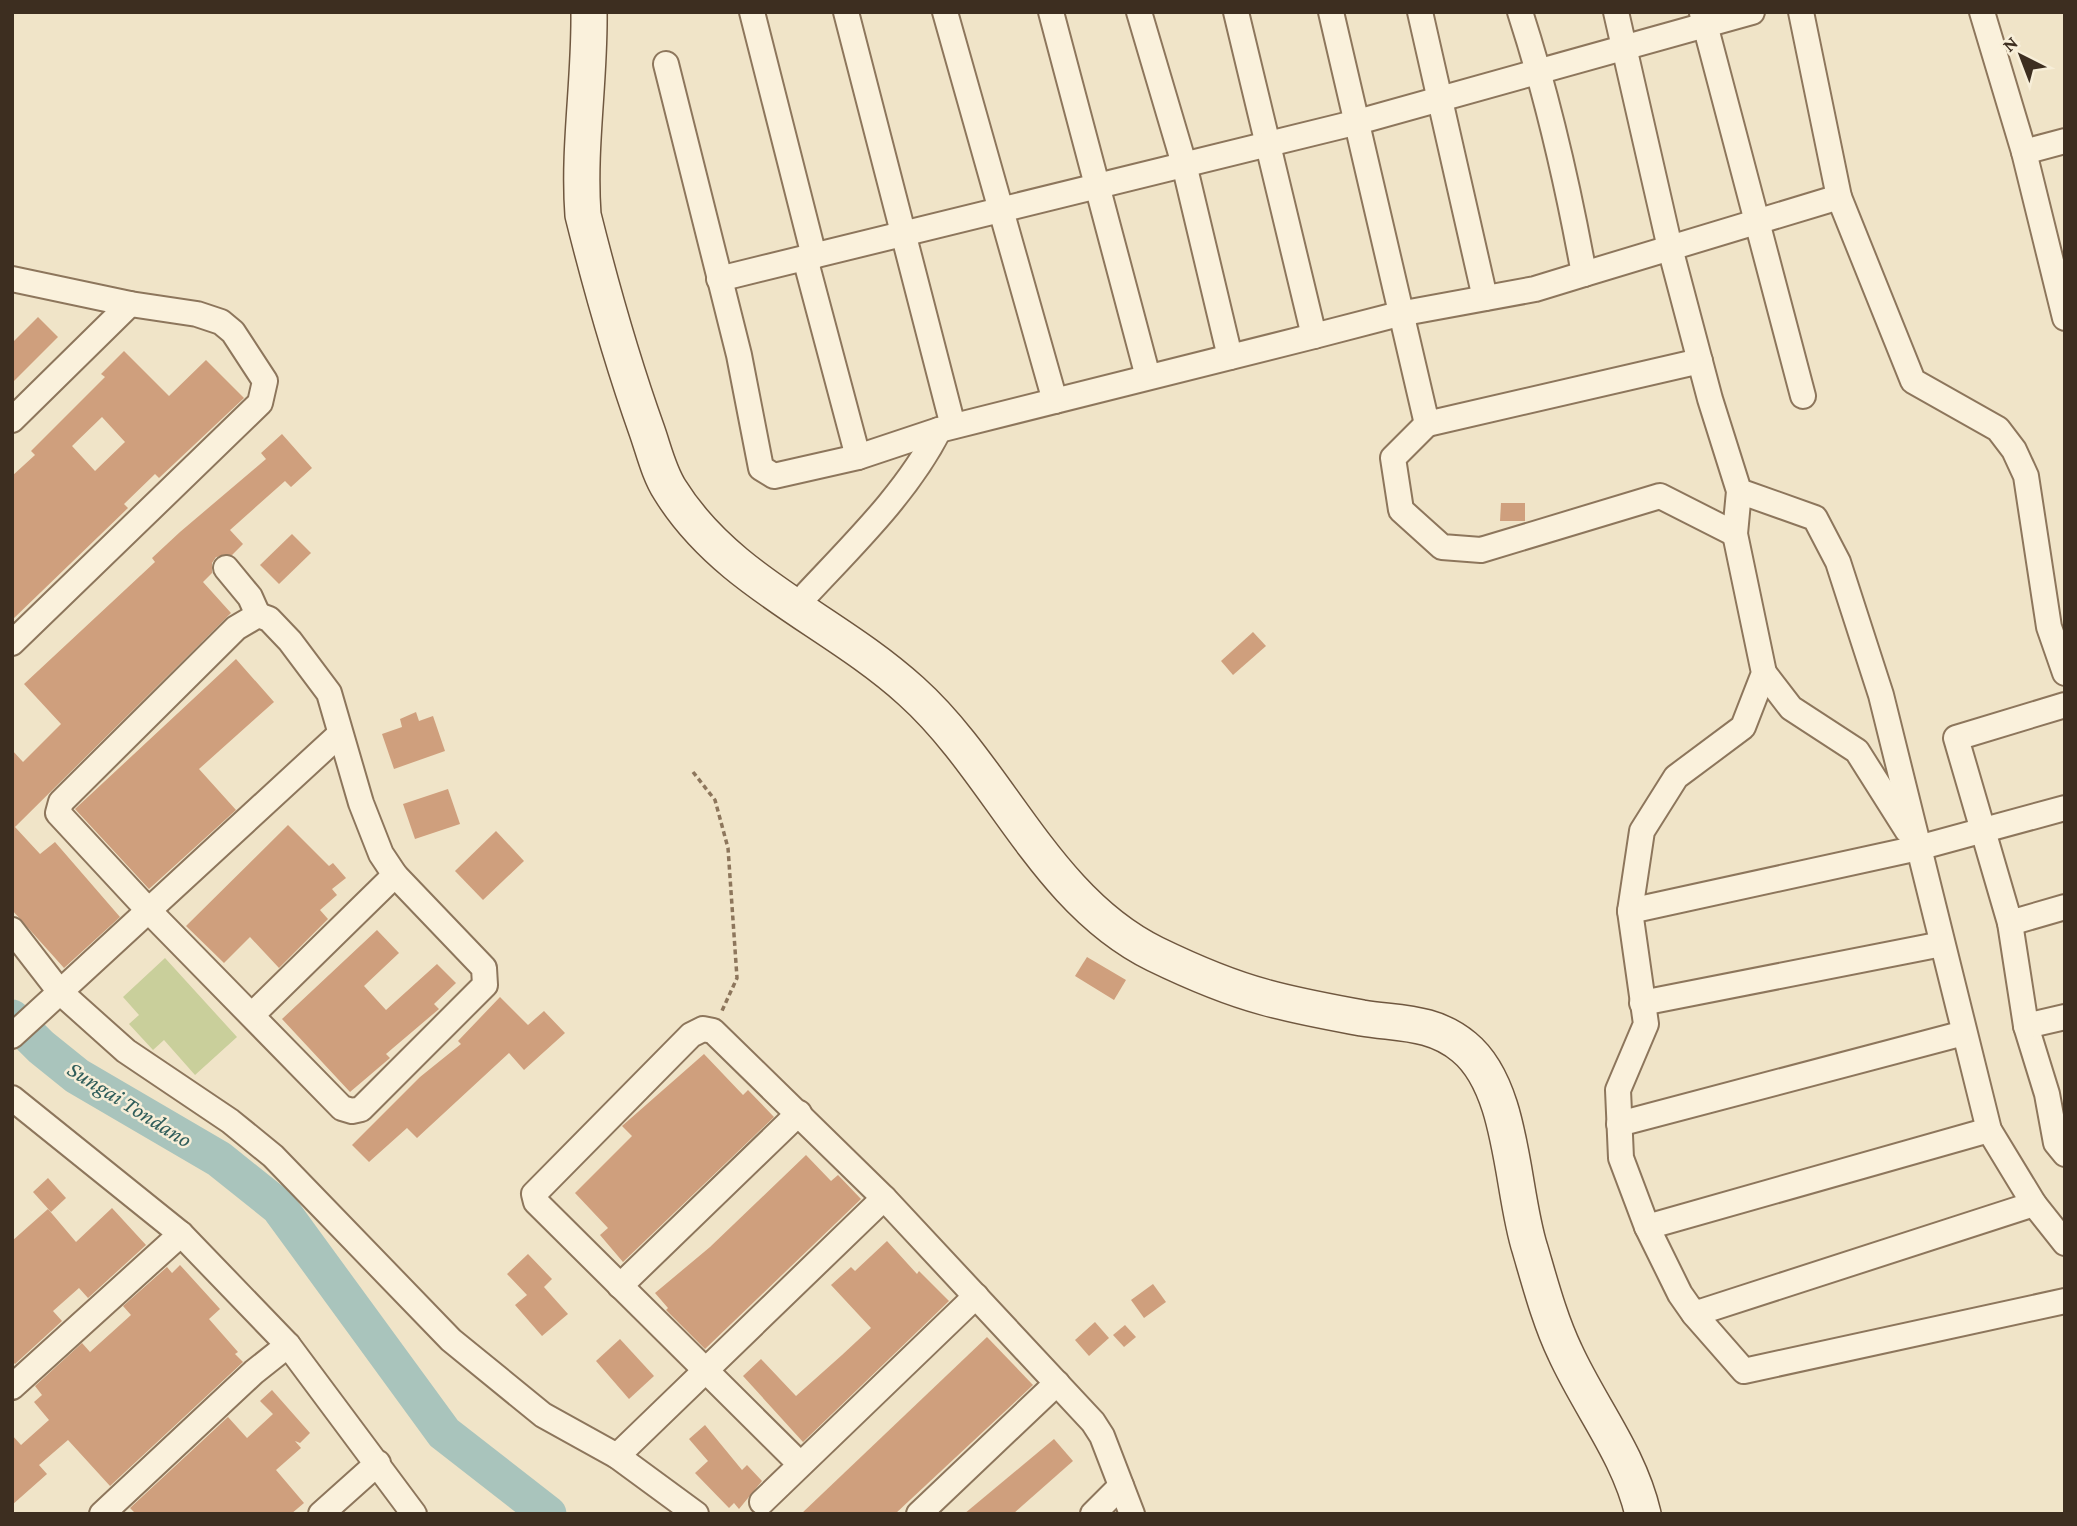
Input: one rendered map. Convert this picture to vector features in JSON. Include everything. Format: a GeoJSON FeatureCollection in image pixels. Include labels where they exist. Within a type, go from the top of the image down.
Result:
{"type":"FeatureCollection","features":[{"type":"Feature","properties":{"kind":"main road"},"geometry":{"type":"LineString","coordinates":[[589,12],[590,64],[581,189],[583,215],[636,400],[666,485],[695,527],[733,562],[911,690],[941,720],[1042,855],[1095,912],[1148,951],[1222,983],[1265,998],[1437,1029],[1464,1047],[1483,1066],[1493,1086],[1502,1121],[1529,1248],[1564,1350],[1635,1480],[1643,1514]]}},
{"type":"Feature","properties":{"kind":"street"},"geometry":{"type":"LineString","coordinates":[[752,12],[858,457]]}},
{"type":"Feature","properties":{"kind":"street"},"geometry":{"type":"LineString","coordinates":[[794,608],[860,537],[946,428],[904,233],[846,12]]}},
{"type":"Feature","properties":{"kind":"street"},"geometry":{"type":"LineString","coordinates":[[945,12],[1055,401]]}},
{"type":"Feature","properties":{"kind":"street"},"geometry":{"type":"LineString","coordinates":[[1051,12],[1095,186],[1148,377]]}},
{"type":"Feature","properties":{"kind":"street"},"geometry":{"type":"LineString","coordinates":[[1139,12],[1184,164],[1230,357]]}},
{"type":"Feature","properties":{"kind":"street"},"geometry":{"type":"LineString","coordinates":[[1237,12],[1314,336]]}},
{"type":"Feature","properties":{"kind":"street"},"geometry":{"type":"LineString","coordinates":[[1331,12],[1354,122],[1427,424]]}},
{"type":"Feature","properties":{"kind":"street"},"geometry":{"type":"LineString","coordinates":[[1420,12],[1485,298]]}},
{"type":"Feature","properties":{"kind":"street"},"geometry":{"type":"LineString","coordinates":[[1520,12],[1540,73],[1577,227],[1584,274]]}},
{"type":"Feature","properties":{"kind":"street"},"geometry":{"type":"LineString","coordinates":[[1616,12],[1670,248],[1739,491],[1735,534],[1764,673],[1791,708],[1857,751],[1919,848]]}},
{"type":"Feature","properties":{"kind":"street"},"geometry":{"type":"LineString","coordinates":[[719,279],[1440,100],[1626,48],[1704,19],[1752,12]]}},
{"type":"Feature","properties":{"kind":"street"},"geometry":{"type":"LineString","coordinates":[[1801,12],[1839,197],[1913,381],[1998,429],[2014,450],[2026,476],[2049,627],[2065,673]]}},
{"type":"Feature","properties":{"kind":"street"},"geometry":{"type":"LineString","coordinates":[[1982,12],[2024,152],[2065,318]]}},
{"type":"Feature","properties":{"kind":"street"},"geometry":{"type":"LineString","coordinates":[[1704,19],[1803,396]]}},
{"type":"Feature","properties":{"kind":"street"},"geometry":{"type":"LineString","coordinates":[[666,64],[739,355],[761,468],[769,476],[780,476],[858,457],[946,428],[1399,314],[1535,289],[1839,197]]}},
{"type":"Feature","properties":{"kind":"street"},"geometry":{"type":"LineString","coordinates":[[2024,152],[2065,141]]}},
{"type":"Feature","properties":{"kind":"street"},"geometry":{"type":"LineString","coordinates":[[12,279],[130,304],[197,314],[221,323],[233,332],[265,381],[265,393],[260,404],[12,643]]}},
{"type":"Feature","properties":{"kind":"street"},"geometry":{"type":"LineString","coordinates":[[12,420],[130,304]]}},
{"type":"Feature","properties":{"kind":"street"},"geometry":{"type":"LineString","coordinates":[[1700,361],[1427,424],[1393,458],[1401,510],[1442,547],[1481,550],[1660,496],[1735,534]]}},
{"type":"Feature","properties":{"kind":"street"},"geometry":{"type":"LineString","coordinates":[[1739,491],[1815,518],[1839,562],[1881,695],[1989,1130],[2034,1204],[2065,1243]]}},
{"type":"Feature","properties":{"kind":"street"},"geometry":{"type":"LineString","coordinates":[[226,568],[250,597],[258,615],[276,627],[323,681],[381,855],[395,874],[484,968],[486,976],[485,985],[361,1109],[352,1111],[342,1108],[253,1014],[150,912],[58,813],[58,806],[236,628],[258,615]]}},
{"type":"Feature","properties":{"kind":"street"},"geometry":{"type":"LineString","coordinates":[[1764,673],[1743,727],[1676,777],[1642,831],[1630,911],[1646,1024],[1618,1090],[1621,1158],[1647,1227],[1680,1294],[1744,1371],[2065,1301]]}},
{"type":"Feature","properties":{"kind":"street"},"geometry":{"type":"LineString","coordinates":[[2065,705],[1956,738],[2010,923],[2026,1026],[2047,1094],[2058,1115],[2056,1143],[2065,1154]]}},
{"type":"Feature","properties":{"kind":"street"},"geometry":{"type":"LineString","coordinates":[[12,1037],[340,734]]}},
{"type":"Feature","properties":{"kind":"street"},"geometry":{"type":"LineString","coordinates":[[1630,911],[1919,848],[2065,808]]}},
{"type":"Feature","properties":{"kind":"street"},"geometry":{"type":"LineString","coordinates":[[253,1014],[395,874]]}},
{"type":"Feature","properties":{"kind":"street"},"geometry":{"type":"LineString","coordinates":[[2010,923],[2065,907]]}},
{"type":"Feature","properties":{"kind":"street"},"geometry":{"type":"LineString","coordinates":[[12,930],[51,999],[230,1121],[273,1156],[451,1340],[543,1416],[617,1456],[696,1514]]}},
{"type":"Feature","properties":{"kind":"street"},"geometry":{"type":"LineString","coordinates":[[1642,1003],[1942,944]]}},
{"type":"Feature","properties":{"kind":"street"},"geometry":{"type":"LineString","coordinates":[[2026,1026],[2065,1017]]}},
{"type":"Feature","properties":{"kind":"street"},"geometry":{"type":"LineString","coordinates":[[800,1464],[543,1211],[534,1194],[691,1035],[703,1029],[713,1031],[800,1113],[884,1198],[1057,1383],[1102,1436],[1132,1514]]}},
{"type":"Feature","properties":{"kind":"street"},"geometry":{"type":"LineString","coordinates":[[1619,1124],[1964,1033]]}},
{"type":"Feature","properties":{"kind":"street"},"geometry":{"type":"LineString","coordinates":[[12,1098],[181,1234],[288,1345],[414,1514]]}},
{"type":"Feature","properties":{"kind":"street"},"geometry":{"type":"LineString","coordinates":[[620,1286],[800,1113]]}},
{"type":"Feature","properties":{"kind":"street"},"geometry":{"type":"LineString","coordinates":[[1647,1227],[1989,1130]]}},
{"type":"Feature","properties":{"kind":"street"},"geometry":{"type":"LineString","coordinates":[[617,1456],[884,1198]]}},
{"type":"Feature","properties":{"kind":"street"},"geometry":{"type":"LineString","coordinates":[[1694,1314],[2034,1204]]}},
{"type":"Feature","properties":{"kind":"street"},"geometry":{"type":"LineString","coordinates":[[12,1387],[181,1234]]}},
{"type":"Feature","properties":{"kind":"street"},"geometry":{"type":"LineString","coordinates":[[762,1502],[976,1296]]}},
{"type":"Feature","properties":{"kind":"street"},"geometry":{"type":"LineString","coordinates":[[102,1514],[254,1372],[288,1345]]}},
{"type":"Feature","properties":{"kind":"street"},"geometry":{"type":"LineString","coordinates":[[919,1514],[1057,1383]]}},
{"type":"Feature","properties":{"kind":"street"},"geometry":{"type":"LineString","coordinates":[[321,1514],[378,1463]]}},
{"type":"Feature","properties":{"kind":"street"},"geometry":{"type":"LineString","coordinates":[[1093,1514],[1121,1486]]}},
{"type":"Feature","properties":{"kind":"path"},"geometry":{"type":"LineString","coordinates":[[693,772],[715,800],[724,825],[730,876],[737,978],[713,1031]]}},
{"type":"Feature","properties":{"kind":"green space"},"geometry":{"type":"Polygon","coordinates":[[[165,958],[237,1037],[195,1075],[164,1040],[153,1050],[129,1024],[139,1015],[123,997],[165,958]]]}},
{"type":"Feature","properties":{"kind":"building"},"geometry":{"type":"Polygon","coordinates":[[[38,317],[58,337],[12,383],[12,343],[38,317]]]}},
{"type":"Feature","properties":{"kind":"building"},"geometry":{"type":"Polygon","coordinates":[[[124,351],[169,396],[206,360],[244,398],[159,478],[155,474],[124,504],[128,508],[12,620],[12,476],[35,455],[31,451],[105,377],[101,374],[124,351]],[[102,417],[72,446],[95,471],[125,442],[102,417]]]}},
{"type":"Feature","properties":{"kind":"building"},"geometry":{"type":"Polygon","coordinates":[[[282,434],[312,468],[291,487],[285,481],[230,530],[243,544],[232,555],[216,557],[212,563],[212,573],[203,582],[231,613],[15,827],[40,854],[55,842],[120,917],[64,968],[12,910],[12,750],[23,762],[61,724],[24,684],[155,562],[152,558],[266,459],[261,453],[282,434]]]}},
{"type":"Feature","properties":{"kind":"building"},"geometry":{"type":"Polygon","coordinates":[[[1501,503],[1525,503],[1525,521],[1500,521],[1501,503]]]}},
{"type":"Feature","properties":{"kind":"building"},"geometry":{"type":"Polygon","coordinates":[[[292,534],[311,553],[279,584],[260,565],[292,534]]]}},
{"type":"Feature","properties":{"kind":"building"},"geometry":{"type":"Polygon","coordinates":[[[1253,632],[1266,646],[1233,675],[1221,661],[1253,632]]]}},
{"type":"Feature","properties":{"kind":"building"},"geometry":{"type":"Polygon","coordinates":[[[236,659],[274,702],[199,769],[236,810],[149,889],[75,809],[236,659]]]}},
{"type":"Feature","properties":{"kind":"building"},"geometry":{"type":"Polygon","coordinates":[[[416,712],[419,721],[433,716],[445,751],[394,769],[382,734],[402,727],[400,719],[416,712]]]}},
{"type":"Feature","properties":{"kind":"building"},"geometry":{"type":"Polygon","coordinates":[[[448,789],[460,824],[415,839],[403,804],[448,789]]]}},
{"type":"Feature","properties":{"kind":"building"},"geometry":{"type":"Polygon","coordinates":[[[288,825],[329,866],[333,863],[346,878],[332,889],[337,895],[320,910],[328,919],[279,968],[250,937],[224,963],[186,926],[288,825]]]}},
{"type":"Feature","properties":{"kind":"building"},"geometry":{"type":"Polygon","coordinates":[[[496,831],[524,861],[483,900],[455,871],[496,831]]]}},
{"type":"Feature","properties":{"kind":"building"},"geometry":{"type":"Polygon","coordinates":[[[377,930],[399,953],[364,986],[386,1010],[437,964],[456,983],[434,1004],[439,1009],[386,1054],[390,1058],[350,1092],[282,1019],[377,930]]]}},
{"type":"Feature","properties":{"kind":"building"},"geometry":{"type":"Polygon","coordinates":[[[1087,957],[1126,980],[1114,1000],[1075,976],[1087,957]]]}},
{"type":"Feature","properties":{"kind":"building"},"geometry":{"type":"Polygon","coordinates":[[[500,997],[528,1025],[544,1011],[565,1033],[524,1070],[509,1053],[417,1138],[407,1128],[369,1162],[352,1145],[420,1077],[461,1044],[458,1041],[500,997]]]}},
{"type":"Feature","properties":{"kind":"building"},"geometry":{"type":"Polygon","coordinates":[[[704,1054],[743,1095],[748,1090],[774,1117],[623,1262],[600,1235],[608,1228],[575,1193],[632,1136],[622,1126],[704,1054]]]}},
{"type":"Feature","properties":{"kind":"building"},"geometry":{"type":"Polygon","coordinates":[[[806,1155],[831,1181],[838,1175],[861,1199],[705,1349],[666,1310],[668,1308],[655,1293],[710,1247],[806,1155]]]}},
{"type":"Feature","properties":{"kind":"building"},"geometry":{"type":"Polygon","coordinates":[[[48,1178],[66,1198],[51,1212],[33,1192],[48,1178]]]}},
{"type":"Feature","properties":{"kind":"building"},"geometry":{"type":"Polygon","coordinates":[[[112,1208],[146,1245],[88,1298],[79,1288],[53,1311],[62,1321],[15,1364],[12,1361],[12,1241],[48,1209],[76,1242],[112,1208]]]}},
{"type":"Feature","properties":{"kind":"building"},"geometry":{"type":"Polygon","coordinates":[[[887,1241],[917,1274],[919,1271],[949,1301],[803,1442],[743,1376],[761,1359],[796,1396],[871,1328],[831,1285],[851,1267],[855,1271],[887,1241]]]}},
{"type":"Feature","properties":{"kind":"building"},"geometry":{"type":"Polygon","coordinates":[[[528,1254],[552,1279],[544,1287],[568,1314],[542,1336],[515,1305],[527,1295],[507,1274],[528,1254]]]}},
{"type":"Feature","properties":{"kind":"building"},"geometry":{"type":"Polygon","coordinates":[[[180,1265],[220,1309],[209,1319],[238,1352],[235,1354],[243,1362],[110,1486],[68,1440],[39,1465],[47,1474],[12,1505],[12,1435],[21,1445],[49,1420],[34,1402],[42,1395],[35,1386],[82,1343],[90,1352],[131,1315],[123,1306],[167,1267],[172,1273],[180,1265]]]}},
{"type":"Feature","properties":{"kind":"building"},"geometry":{"type":"Polygon","coordinates":[[[1153,1284],[1166,1302],[1144,1318],[1131,1300],[1153,1284]]]}},
{"type":"Feature","properties":{"kind":"building"},"geometry":{"type":"Polygon","coordinates":[[[1095,1322],[1109,1338],[1089,1356],[1075,1340],[1095,1322]]]}},
{"type":"Feature","properties":{"kind":"building"},"geometry":{"type":"Polygon","coordinates":[[[1125,1325],[1136,1337],[1124,1347],[1113,1335],[1125,1325]]]}},
{"type":"Feature","properties":{"kind":"building"},"geometry":{"type":"Polygon","coordinates":[[[987,1337],[1033,1385],[895,1514],[801,1514],[987,1337]]]}},
{"type":"Feature","properties":{"kind":"building"},"geometry":{"type":"Polygon","coordinates":[[[620,1339],[654,1376],[629,1399],[596,1361],[620,1339]]]}},
{"type":"Feature","properties":{"kind":"building"},"geometry":{"type":"Polygon","coordinates":[[[272,1390],[310,1433],[300,1443],[295,1441],[301,1448],[276,1470],[304,1503],[291,1514],[136,1514],[130,1508],[228,1417],[247,1438],[273,1414],[260,1401],[272,1390]]]}},
{"type":"Feature","properties":{"kind":"building"},"geometry":{"type":"Polygon","coordinates":[[[705,1425],[742,1470],[747,1465],[762,1481],[739,1509],[734,1503],[729,1508],[695,1473],[708,1461],[689,1439],[705,1425]]]}},
{"type":"Feature","properties":{"kind":"building"},"geometry":{"type":"Polygon","coordinates":[[[1054,1439],[1073,1461],[1013,1514],[964,1514],[1054,1439]]]}},
{"type":"Feature","properties":{"kind":"waterway","name":"Sungai Tondano"},"geometry":{"type":"LineString","coordinates":[[12,1018],[41,1047],[77,1076],[219,1159],[279,1207],[444,1433],[548,1514]]}}]}
